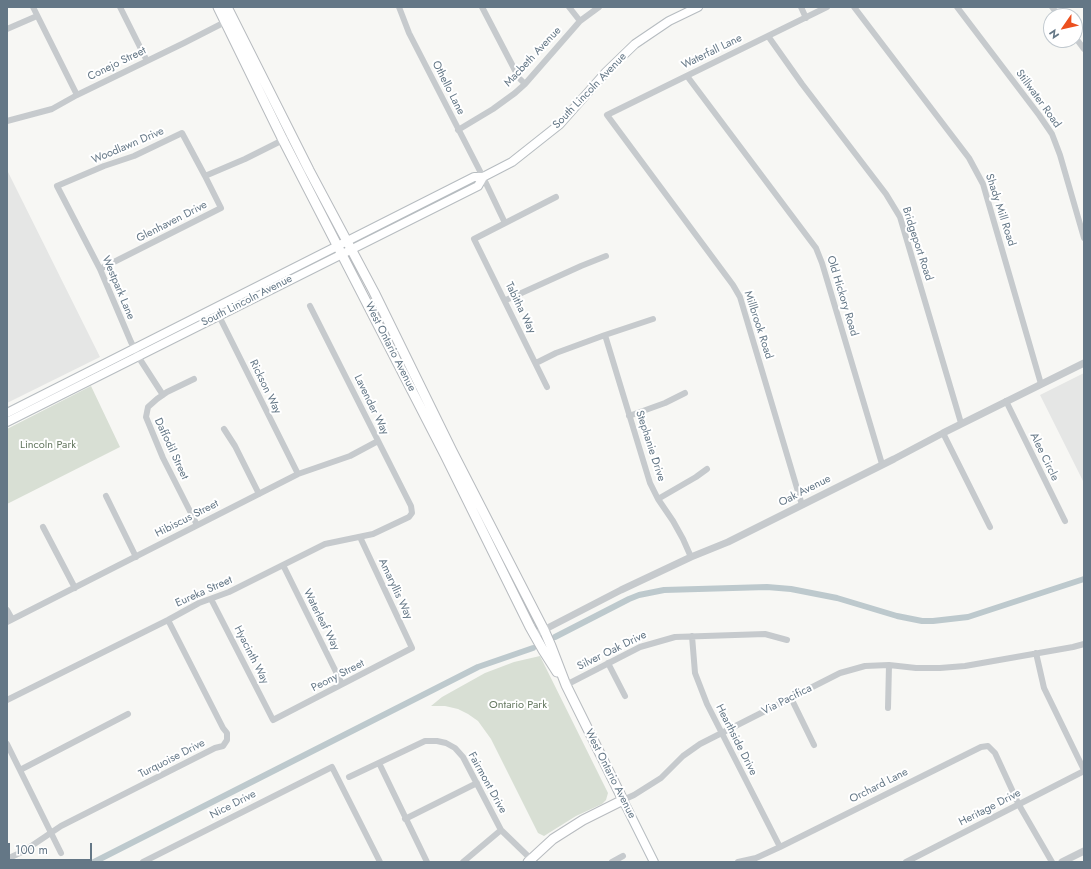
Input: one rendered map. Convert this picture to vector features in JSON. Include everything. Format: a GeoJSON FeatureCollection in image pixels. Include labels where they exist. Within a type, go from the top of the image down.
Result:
{"type":"FeatureCollection","features":[{"type":"Feature","properties":{"kind":"main road","name":"West Ontario Avenue"},"geometry":{"type":"LineString","coordinates":[[218,7],[229,20],[288,137],[340,250],[445,455],[534,635],[566,685]]}},
{"type":"Feature","properties":{"kind":"main road","name":"West Ontario Avenue"},"geometry":{"type":"LineString","coordinates":[[227,7],[229,20]]}},
{"type":"Feature","properties":{"kind":"main road","name":"South Lincoln Avenue"},"geometry":{"type":"LineString","coordinates":[[7,413],[136,352],[340,250],[474,177],[483,177],[512,162],[560,124],[606,72],[635,44],[669,22],[698,7]]}},
{"type":"Feature","properties":{"kind":"main road","name":"West Ontario Avenue"},"geometry":{"type":"LineString","coordinates":[[288,137],[309,170],[374,292],[458,464],[544,630],[566,685],[654,862]]}},
{"type":"Feature","properties":{"kind":"main road","name":"South Lincoln Avenue"},"geometry":{"type":"LineString","coordinates":[[7,422],[136,352]]}},
{"type":"Feature","properties":{"kind":"main road","name":"Via Pacifica"},"geometry":{"type":"LineString","coordinates":[[531,861],[553,840],[584,820],[623,800]]}},
{"type":"Feature","properties":{"kind":"street"},"geometry":{"type":"LineString","coordinates":[[33,7],[77,95]]}},
{"type":"Feature","properties":{"kind":"street"},"geometry":{"type":"LineString","coordinates":[[120,7],[147,61]]}},
{"type":"Feature","properties":{"kind":"street","name":"Othello Lane"},"geometry":{"type":"LineString","coordinates":[[399,7],[409,33],[505,223]]}},
{"type":"Feature","properties":{"kind":"street"},"geometry":{"type":"LineString","coordinates":[[482,7],[519,78],[525,84]]}},
{"type":"Feature","properties":{"kind":"street"},"geometry":{"type":"LineString","coordinates":[[569,7],[580,21]]}},
{"type":"Feature","properties":{"kind":"street","name":"Macbeth Avenue"},"geometry":{"type":"LineString","coordinates":[[458,130],[493,109],[515,93],[525,84],[580,21],[599,7]]}},
{"type":"Feature","properties":{"kind":"street"},"geometry":{"type":"LineString","coordinates":[[801,7],[806,18]]}},
{"type":"Feature","properties":{"kind":"street","name":"Waterfall Lane"},"geometry":{"type":"LineString","coordinates":[[607,115],[827,7]]}},
{"type":"Feature","properties":{"kind":"street","name":"Shady Mill Road"},"geometry":{"type":"LineString","coordinates":[[854,7],[969,158],[983,184],[1041,384]]}},
{"type":"Feature","properties":{"kind":"street","name":"Stillwater Road"},"geometry":{"type":"LineString","coordinates":[[957,7],[1052,134],[1060,155],[1084,238]]}},
{"type":"Feature","properties":{"kind":"street"},"geometry":{"type":"LineString","coordinates":[[7,29],[37,16]]}},
{"type":"Feature","properties":{"kind":"street","name":"Conejo Street"},"geometry":{"type":"LineString","coordinates":[[7,122],[52,109],[77,95],[229,20]]}},
{"type":"Feature","properties":{"kind":"street","name":"Bridgeport Road"},"geometry":{"type":"LineString","coordinates":[[768,36],[802,84],[886,194],[900,217],[961,424]]}},
{"type":"Feature","properties":{"kind":"street","name":"Old Hickory Road"},"geometry":{"type":"LineString","coordinates":[[687,76],[816,248],[882,464]]}},
{"type":"Feature","properties":{"kind":"street","name":"Millbrook Road"},"geometry":{"type":"LineString","coordinates":[[607,115],[733,285],[740,297],[802,505]]}},
{"type":"Feature","properties":{"kind":"street","name":"Woodlawn Drive"},"geometry":{"type":"LineString","coordinates":[[57,186],[104,166],[134,156],[182,133],[205,176]]}},
{"type":"Feature","properties":{"kind":"street"},"geometry":{"type":"LineString","coordinates":[[205,176],[245,159],[288,137]]}},
{"type":"Feature","properties":{"kind":"street","name":"Glenhaven Drive"},"geometry":{"type":"LineString","coordinates":[[100,269],[221,208],[205,176]]}},
{"type":"Feature","properties":{"kind":"street","name":"Westpark Lane"},"geometry":{"type":"LineString","coordinates":[[57,186],[100,269],[116,310],[136,352],[163,395]]}},
{"type":"Feature","properties":{"kind":"street"},"geometry":{"type":"LineString","coordinates":[[505,223],[556,197]]}},
{"type":"Feature","properties":{"kind":"street","name":"Tabitha Way"},"geometry":{"type":"LineString","coordinates":[[505,223],[474,238],[548,387]]}},
{"type":"Feature","properties":{"kind":"street"},"geometry":{"type":"LineString","coordinates":[[506,300],[606,256]]}},
{"type":"Feature","properties":{"kind":"street","name":"Lavender Way"},"geometry":{"type":"LineString","coordinates":[[310,306],[411,506],[412,513]]}},
{"type":"Feature","properties":{"kind":"street","name":"Rickson Way"},"geometry":{"type":"LineString","coordinates":[[217,312],[298,474]]}},
{"type":"Feature","properties":{"kind":"street"},"geometry":{"type":"LineString","coordinates":[[536,363],[556,353],[653,319]]}},
{"type":"Feature","properties":{"kind":"street","name":"Stephanie Drive"},"geometry":{"type":"LineString","coordinates":[[605,335],[650,483],[658,499],[674,521],[691,557]]}},
{"type":"Feature","properties":{"kind":"street","name":"Oak Avenue"},"geometry":{"type":"LineString","coordinates":[[534,635],[621,590],[691,557],[728,542],[943,432],[1084,363]]}},
{"type":"Feature","properties":{"kind":"street","name":"Daffodil Street"},"geometry":{"type":"LineString","coordinates":[[194,379],[163,395],[148,407],[146,417],[163,458],[197,525]]}},
{"type":"Feature","properties":{"kind":"street"},"geometry":{"type":"LineString","coordinates":[[629,416],[665,403],[685,393]]}},
{"type":"Feature","properties":{"kind":"street","name":"Alee Circle"},"geometry":{"type":"LineString","coordinates":[[1006,401],[1065,521]]}},
{"type":"Feature","properties":{"kind":"street"},"geometry":{"type":"LineString","coordinates":[[224,429],[235,446],[259,494]]}},
{"type":"Feature","properties":{"kind":"street"},"geometry":{"type":"LineString","coordinates":[[943,432],[990,527]]}},
{"type":"Feature","properties":{"kind":"street","name":"Hibiscus Street"},"geometry":{"type":"LineString","coordinates":[[9,620],[298,474],[350,456],[378,441]]}},
{"type":"Feature","properties":{"kind":"street"},"geometry":{"type":"LineString","coordinates":[[658,499],[708,469]]}},
{"type":"Feature","properties":{"kind":"street"},"geometry":{"type":"LineString","coordinates":[[106,496],[136,557]]}},
{"type":"Feature","properties":{"kind":"street","name":"Eureka Street"},"geometry":{"type":"LineString","coordinates":[[7,700],[199,603],[229,592],[325,544],[360,538],[373,534],[409,517],[412,513]]}},
{"type":"Feature","properties":{"kind":"street"},"geometry":{"type":"LineString","coordinates":[[43,528],[74,588]]}},
{"type":"Feature","properties":{"kind":"street","name":"Amaryllis Way"},"geometry":{"type":"LineString","coordinates":[[360,538],[412,648]]}},
{"type":"Feature","properties":{"kind":"street","name":"Waterleaf Way"},"geometry":{"type":"LineString","coordinates":[[283,566],[342,684]]}},
{"type":"Feature","properties":{"kind":"street","name":"Hyacinth Way"},"geometry":{"type":"LineString","coordinates":[[211,599],[273,720]]}},
{"type":"Feature","properties":{"kind":"street"},"geometry":{"type":"LineString","coordinates":[[7,610],[9,620]]}},
{"type":"Feature","properties":{"kind":"street","name":"Turquoise Drive"},"geometry":{"type":"LineString","coordinates":[[7,859],[61,826],[208,752],[223,746],[228,740],[227,734],[168,620]]}},
{"type":"Feature","properties":{"kind":"street","name":"Silver Oak Drive"},"geometry":{"type":"LineString","coordinates":[[566,685],[640,647],[675,637],[765,634],[787,640]]}},
{"type":"Feature","properties":{"kind":"street","name":"Hearthside Drive"},"geometry":{"type":"LineString","coordinates":[[692,636],[697,678],[707,704],[780,848]]}},
{"type":"Feature","properties":{"kind":"street","name":"Via Pacifica"},"geometry":{"type":"LineString","coordinates":[[623,800],[634,796],[661,778],[683,756],[700,744],[840,673],[864,666],[889,665],[916,668],[965,666],[1073,648],[1084,644]]}},
{"type":"Feature","properties":{"kind":"street","name":"Peony Street"},"geometry":{"type":"LineString","coordinates":[[273,720],[412,648]]}},
{"type":"Feature","properties":{"kind":"street"},"geometry":{"type":"LineString","coordinates":[[1036,653],[1044,688],[1084,770]]}},
{"type":"Feature","properties":{"kind":"street"},"geometry":{"type":"LineString","coordinates":[[608,663],[625,696]]}},
{"type":"Feature","properties":{"kind":"street"},"geometry":{"type":"LineString","coordinates":[[888,708],[889,665]]}},
{"type":"Feature","properties":{"kind":"street"},"geometry":{"type":"LineString","coordinates":[[790,698],[814,745]]}},
{"type":"Feature","properties":{"kind":"street"},"geometry":{"type":"LineString","coordinates":[[20,770],[128,714]]}},
{"type":"Feature","properties":{"kind":"street","name":"Fairmont Drive"},"geometry":{"type":"LineString","coordinates":[[349,777],[425,741],[446,743],[455,748],[463,757],[501,830],[531,861]]}},
{"type":"Feature","properties":{"kind":"street"},"geometry":{"type":"LineString","coordinates":[[7,744],[52,832],[61,853]]}},
{"type":"Feature","properties":{"kind":"street","name":"Orchard Lane"},"geometry":{"type":"LineString","coordinates":[[738,862],[756,858],[780,848],[981,746],[988,746],[995,753],[1019,805]]}},
{"type":"Feature","properties":{"kind":"street"},"geometry":{"type":"LineString","coordinates":[[379,763],[427,862]]}},
{"type":"Feature","properties":{"kind":"street","name":"Nice Drive"},"geometry":{"type":"LineString","coordinates":[[143,862],[332,767],[380,862]]}},
{"type":"Feature","properties":{"kind":"street","name":"Heritage Drive"},"geometry":{"type":"LineString","coordinates":[[906,862],[1019,805],[1084,770]]}},
{"type":"Feature","properties":{"kind":"street"},"geometry":{"type":"LineString","coordinates":[[405,819],[477,783]]}},
{"type":"Feature","properties":{"kind":"street"},"geometry":{"type":"LineString","coordinates":[[1019,805],[1052,862]]}},
{"type":"Feature","properties":{"kind":"street"},"geometry":{"type":"LineString","coordinates":[[462,862],[501,830]]}},
{"type":"Feature","properties":{"kind":"street"},"geometry":{"type":"LineString","coordinates":[[1062,862],[1084,851]]}},
{"type":"Feature","properties":{"kind":"street"},"geometry":{"type":"LineString","coordinates":[[612,862],[623,856]]}},
{"type":"Feature","properties":{"kind":"shaded area"},"geometry":{"type":"Polygon","coordinates":[[[8,172],[100,357],[7,403],[7,173],[8,172]]]}},
{"type":"Feature","properties":{"kind":"shaded area"},"geometry":{"type":"Polygon","coordinates":[[[1084,373],[1084,483],[1040,395],[1084,373]]]}},
{"type":"Feature","properties":{"kind":"green space","name":"Lincoln Park"},"geometry":{"type":"Polygon","coordinates":[[[91,386],[120,447],[7,504],[7,429],[91,386]]]}},
{"type":"Feature","properties":{"kind":"green space","name":"Ontario Park"},"geometry":{"type":"Polygon","coordinates":[[[540,656],[608,793],[606,800],[602,804],[576,816],[544,836],[538,833],[491,739],[478,721],[458,709],[445,706],[431,706],[442,697],[485,673],[514,662],[540,656]]]}},
{"type":"Feature","properties":{"kind":"waterway"},"geometry":{"type":"LineString","coordinates":[[555,637],[629,599],[639,595],[664,590],[767,587],[791,589],[837,598],[897,616],[922,621],[933,621],[968,617],[1084,579]]}},
{"type":"Feature","properties":{"kind":"waterway"},"geometry":{"type":"LineString","coordinates":[[94,862],[478,667],[533,648]]}}]}
